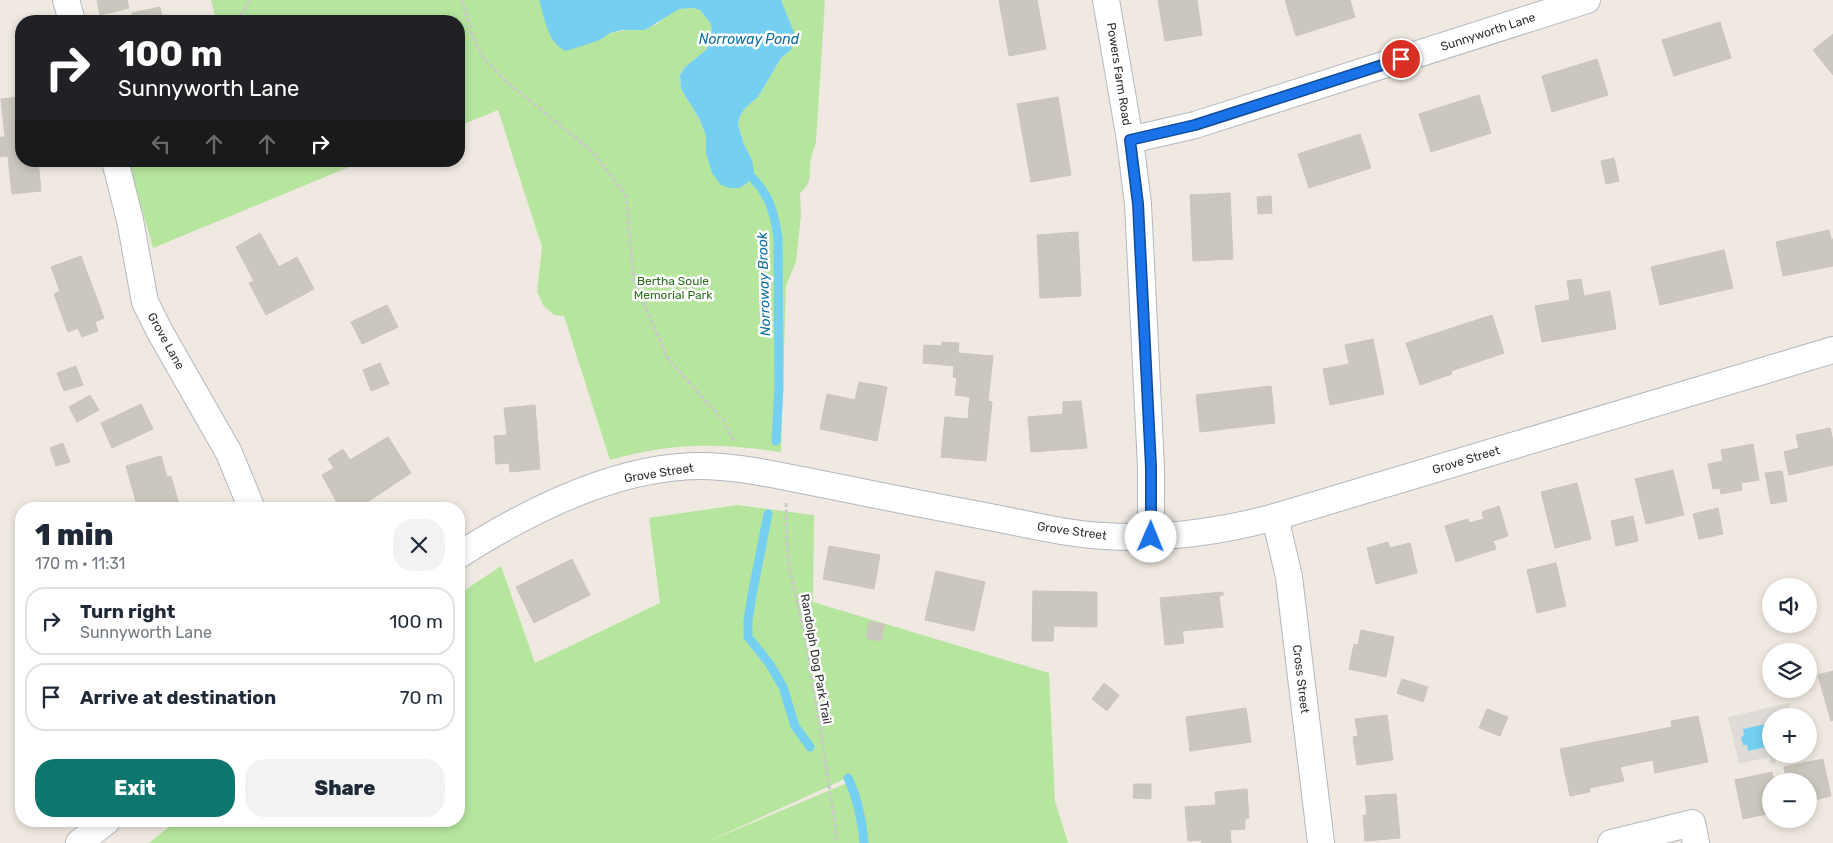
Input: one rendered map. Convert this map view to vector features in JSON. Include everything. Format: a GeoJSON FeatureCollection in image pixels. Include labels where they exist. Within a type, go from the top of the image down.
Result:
{"type":"FeatureCollection","features":[{"type":"Feature","properties":{"kind":"street"},"geometry":{"type":"LineString","coordinates":[[66,0],[70,15]]}},
{"type":"Feature","properties":{"kind":"street","name":"Powers Farm Road"},"geometry":{"type":"LineString","coordinates":[[1106,0],[1130,140],[1138,204],[1151,467],[1151,537]]}},
{"type":"Feature","properties":{"kind":"street","name":"Sunnyworth Lane"},"geometry":{"type":"LineString","coordinates":[[1130,140],[1195,125],[1588,0]]}},
{"type":"Feature","properties":{"kind":"street","name":"Grove Lane"},"geometry":{"type":"LineString","coordinates":[[117,167],[130,220],[145,302],[229,453],[249,502]]}},
{"type":"Feature","properties":{"kind":"street","name":"Grove Street"},"geometry":{"type":"LineString","coordinates":[[465,552],[543,509],[587,490],[624,477],[703,466],[746,470],[786,477],[1073,533],[1151,537],[1206,532],[1276,517],[1833,350]]}},
{"type":"Feature","properties":{"kind":"street","name":"Cross Street"},"geometry":{"type":"LineString","coordinates":[[1276,517],[1289,577],[1322,843]]}},
{"type":"Feature","properties":{"kind":"street"},"geometry":{"type":"LineString","coordinates":[[79,843],[99,827]]}},
{"type":"Feature","properties":{"kind":"street"},"geometry":{"type":"LineString","coordinates":[[1611,843],[1694,833]]}},
{"type":"Feature","properties":{"kind":"path"},"geometry":{"type":"LineString","coordinates":[[241,15],[250,0]]}},
{"type":"Feature","properties":{"kind":"path"},"geometry":{"type":"LineString","coordinates":[[462,0],[475,42],[484,59],[507,82],[592,151],[626,195],[634,281],[668,359],[723,420],[734,444]]}},
{"type":"Feature","properties":{"kind":"path","name":"Randolph Dog Park Trail"},"geometry":{"type":"LineString","coordinates":[[786,477],[787,536],[790,570],[807,646],[835,823],[836,843]]}},
{"type":"Feature","properties":{"kind":"green space","name":"Bertha Soule Memorial Park"},"geometry":{"type":"Polygon","coordinates":[[[211,0],[539,0],[542,8],[600,40],[610,33],[656,25],[679,9],[694,8],[700,10],[711,24],[712,37],[706,50],[685,67],[680,75],[681,89],[699,118],[706,136],[706,153],[752,160],[738,125],[740,116],[746,107],[758,97],[781,58],[791,50],[796,37],[781,0],[825,0],[816,142],[811,158],[809,181],[800,193],[801,215],[796,262],[786,286],[781,452],[736,447],[695,446],[655,450],[610,460],[564,316],[554,315],[543,305],[537,292],[542,247],[498,110],[465,124],[465,15],[215,15],[211,0]]]}},
{"type":"Feature","properties":{"kind":"green space"},"geometry":{"type":"Polygon","coordinates":[[[130,167],[349,167],[153,248],[130,167]]]}},
{"type":"Feature","properties":{"kind":"green space"},"geometry":{"type":"Polygon","coordinates":[[[737,505],[814,515],[813,602],[1049,673],[1055,801],[1068,843],[149,843],[169,827],[465,827],[465,590],[501,566],[535,663],[660,603],[649,518],[737,505]],[[847,778],[707,842],[847,783],[847,778]]]}},
{"type":"Feature","properties":{"kind":"shaded area"},"geometry":{"type":"Polygon","coordinates":[[[1789,703],[1790,708],[1767,708],[1789,703]]]}},
{"type":"Feature","properties":{"kind":"shaded area"},"geometry":{"type":"Polygon","coordinates":[[[1762,709],[1762,725],[1743,730],[1748,751],[1762,748],[1762,759],[1739,764],[1728,717],[1762,709]]]}},
{"type":"Feature","properties":{"kind":"water","name":"Norroway Pond"},"geometry":{"type":"Polygon","coordinates":[[[539,0],[781,0],[796,37],[791,50],[781,58],[758,97],[746,107],[740,116],[738,125],[752,160],[754,171],[746,184],[739,188],[730,188],[721,185],[712,173],[706,153],[706,136],[699,118],[681,89],[680,75],[685,67],[706,50],[712,37],[711,24],[700,10],[694,8],[679,9],[645,30],[622,30],[610,33],[600,40],[566,51],[551,36],[539,0]]]}},
{"type":"Feature","properties":{"kind":"water"},"geometry":{"type":"Polygon","coordinates":[[[1762,725],[1762,748],[1748,751],[1747,745],[1743,745],[1741,737],[1744,736],[1743,729],[1762,725]]]}},
{"type":"Feature","properties":{"kind":"building"},"geometry":{"type":"Polygon","coordinates":[[[97,0],[127,0],[129,8],[100,15],[97,0]]]}},
{"type":"Feature","properties":{"kind":"building"},"geometry":{"type":"Polygon","coordinates":[[[999,0],[1037,0],[1046,49],[1009,56],[999,0]]]}},
{"type":"Feature","properties":{"kind":"building"},"geometry":{"type":"Polygon","coordinates":[[[1158,0],[1197,0],[1202,35],[1165,41],[1158,0]]]}},
{"type":"Feature","properties":{"kind":"building"},"geometry":{"type":"Polygon","coordinates":[[[1285,0],[1350,0],[1355,17],[1296,36],[1285,0]]]}},
{"type":"Feature","properties":{"kind":"building"},"geometry":{"type":"Polygon","coordinates":[[[160,7],[162,15],[132,15],[132,13],[160,7]]]}},
{"type":"Feature","properties":{"kind":"building"},"geometry":{"type":"Polygon","coordinates":[[[1720,22],[1731,58],[1674,76],[1662,40],[1720,22]]]}},
{"type":"Feature","properties":{"kind":"building"},"geometry":{"type":"Polygon","coordinates":[[[1833,34],[1833,75],[1813,50],[1833,34]]]}},
{"type":"Feature","properties":{"kind":"building"},"geometry":{"type":"Polygon","coordinates":[[[1597,59],[1608,95],[1552,112],[1542,76],[1597,59]]]}},
{"type":"Feature","properties":{"kind":"building"},"geometry":{"type":"Polygon","coordinates":[[[1479,95],[1491,133],[1431,152],[1419,114],[1479,95]]]}},
{"type":"Feature","properties":{"kind":"building"},"geometry":{"type":"Polygon","coordinates":[[[1058,97],[1071,175],[1031,182],[1017,104],[1058,97]]]}},
{"type":"Feature","properties":{"kind":"building"},"geometry":{"type":"Polygon","coordinates":[[[15,98],[15,167],[39,167],[41,191],[12,194],[8,156],[0,157],[0,137],[5,137],[1,99],[15,98]]]}},
{"type":"Feature","properties":{"kind":"building"},"geometry":{"type":"Polygon","coordinates":[[[1360,134],[1371,168],[1309,188],[1298,154],[1360,134]]]}},
{"type":"Feature","properties":{"kind":"building"},"geometry":{"type":"Polygon","coordinates":[[[1614,158],[1619,181],[1606,184],[1601,161],[1614,158]]]}},
{"type":"Feature","properties":{"kind":"building"},"geometry":{"type":"Polygon","coordinates":[[[1230,193],[1233,259],[1193,261],[1190,195],[1230,193]]]}},
{"type":"Feature","properties":{"kind":"building"},"geometry":{"type":"Polygon","coordinates":[[[1271,196],[1272,213],[1258,214],[1257,197],[1271,196]]]}},
{"type":"Feature","properties":{"kind":"building"},"geometry":{"type":"Polygon","coordinates":[[[1829,230],[1831,239],[1833,239],[1833,266],[1783,276],[1776,242],[1829,230]]]}},
{"type":"Feature","properties":{"kind":"building"},"geometry":{"type":"Polygon","coordinates":[[[1078,232],[1081,296],[1040,298],[1037,235],[1078,232]]]}},
{"type":"Feature","properties":{"kind":"building"},"geometry":{"type":"Polygon","coordinates":[[[260,233],[279,267],[297,257],[314,289],[266,315],[249,283],[254,281],[236,247],[260,233]]]}},
{"type":"Feature","properties":{"kind":"building"},"geometry":{"type":"Polygon","coordinates":[[[1724,250],[1733,288],[1660,305],[1651,267],[1724,250]]]}},
{"type":"Feature","properties":{"kind":"building"},"geometry":{"type":"Polygon","coordinates":[[[81,256],[104,318],[95,322],[98,331],[82,337],[78,328],[68,332],[54,294],[60,291],[51,267],[81,256]]]}},
{"type":"Feature","properties":{"kind":"building"},"geometry":{"type":"Polygon","coordinates":[[[1581,279],[1584,296],[1610,291],[1616,329],[1542,342],[1535,306],[1570,300],[1567,281],[1581,279]]]}},
{"type":"Feature","properties":{"kind":"building"},"geometry":{"type":"Polygon","coordinates":[[[387,305],[398,327],[362,344],[351,322],[387,305]]]}},
{"type":"Feature","properties":{"kind":"building"},"geometry":{"type":"Polygon","coordinates":[[[1492,315],[1504,353],[1451,371],[1452,374],[1420,385],[1406,343],[1492,315]]]}},
{"type":"Feature","properties":{"kind":"building"},"geometry":{"type":"Polygon","coordinates":[[[1373,339],[1384,394],[1330,405],[1323,369],[1349,364],[1345,345],[1373,339]]]}},
{"type":"Feature","properties":{"kind":"building"},"geometry":{"type":"Polygon","coordinates":[[[942,342],[959,343],[958,353],[993,356],[988,401],[992,402],[986,461],[941,457],[945,417],[968,419],[970,397],[955,395],[957,378],[953,377],[954,366],[923,363],[924,345],[942,346],[942,342]]]}},
{"type":"Feature","properties":{"kind":"building"},"geometry":{"type":"Polygon","coordinates":[[[380,363],[389,384],[371,391],[363,370],[380,363]]]}},
{"type":"Feature","properties":{"kind":"building"},"geometry":{"type":"Polygon","coordinates":[[[76,366],[83,385],[64,391],[57,373],[76,366]]]}},
{"type":"Feature","properties":{"kind":"building"},"geometry":{"type":"Polygon","coordinates":[[[859,382],[887,387],[877,441],[820,429],[827,394],[855,400],[859,382]]]}},
{"type":"Feature","properties":{"kind":"building"},"geometry":{"type":"Polygon","coordinates":[[[1271,386],[1275,423],[1200,432],[1196,395],[1271,386]]]}},
{"type":"Feature","properties":{"kind":"building"},"geometry":{"type":"Polygon","coordinates":[[[90,395],[99,410],[77,422],[69,407],[90,395]]]}},
{"type":"Feature","properties":{"kind":"building"},"geometry":{"type":"Polygon","coordinates":[[[1081,401],[1087,448],[1031,452],[1028,417],[1063,414],[1063,402],[1081,401]]]}},
{"type":"Feature","properties":{"kind":"building"},"geometry":{"type":"Polygon","coordinates":[[[141,404],[153,429],[112,448],[101,423],[141,404]]]}},
{"type":"Feature","properties":{"kind":"building"},"geometry":{"type":"Polygon","coordinates":[[[535,405],[540,469],[510,472],[509,463],[496,464],[494,436],[507,435],[504,408],[535,405]]]}},
{"type":"Feature","properties":{"kind":"building"},"geometry":{"type":"Polygon","coordinates":[[[1830,428],[1833,441],[1833,465],[1789,475],[1784,452],[1799,448],[1796,435],[1830,428]]]}},
{"type":"Feature","properties":{"kind":"building"},"geometry":{"type":"Polygon","coordinates":[[[388,437],[411,473],[368,502],[337,502],[322,475],[334,468],[328,459],[343,449],[350,460],[388,437]]]}},
{"type":"Feature","properties":{"kind":"building"},"geometry":{"type":"Polygon","coordinates":[[[63,443],[70,462],[56,466],[50,448],[63,443]]]}},
{"type":"Feature","properties":{"kind":"building"},"geometry":{"type":"Polygon","coordinates":[[[1753,444],[1759,480],[1741,483],[1742,490],[1721,494],[1720,488],[1713,489],[1708,464],[1723,461],[1721,450],[1753,444]]]}},
{"type":"Feature","properties":{"kind":"building"},"geometry":{"type":"Polygon","coordinates":[[[161,456],[167,477],[171,476],[178,502],[136,502],[126,466],[161,456]]]}},
{"type":"Feature","properties":{"kind":"building"},"geometry":{"type":"Polygon","coordinates":[[[1673,470],[1684,515],[1646,524],[1635,479],[1673,470]]]}},
{"type":"Feature","properties":{"kind":"building"},"geometry":{"type":"Polygon","coordinates":[[[1782,471],[1787,501],[1771,504],[1765,473],[1782,471]]]}},
{"type":"Feature","properties":{"kind":"building"},"geometry":{"type":"Polygon","coordinates":[[[1577,483],[1591,539],[1555,548],[1541,492],[1577,483]]]}},
{"type":"Feature","properties":{"kind":"building"},"geometry":{"type":"Polygon","coordinates":[[[1499,506],[1508,536],[1493,541],[1496,549],[1456,562],[1445,526],[1468,519],[1469,523],[1484,519],[1482,512],[1499,506]]]}},
{"type":"Feature","properties":{"kind":"building"},"geometry":{"type":"Polygon","coordinates":[[[1718,508],[1723,534],[1699,539],[1693,514],[1718,508]]]}},
{"type":"Feature","properties":{"kind":"building"},"geometry":{"type":"Polygon","coordinates":[[[1633,516],[1638,541],[1616,546],[1611,521],[1633,516]]]}},
{"type":"Feature","properties":{"kind":"building"},"geometry":{"type":"Polygon","coordinates":[[[1388,542],[1390,548],[1410,543],[1417,573],[1376,584],[1367,548],[1388,542]]]}},
{"type":"Feature","properties":{"kind":"building"},"geometry":{"type":"Polygon","coordinates":[[[829,546],[880,555],[874,589],[823,579],[829,546]]]}},
{"type":"Feature","properties":{"kind":"building"},"geometry":{"type":"Polygon","coordinates":[[[572,559],[590,595],[534,623],[516,587],[572,559]]]}},
{"type":"Feature","properties":{"kind":"building"},"geometry":{"type":"Polygon","coordinates":[[[1556,563],[1566,606],[1537,613],[1527,570],[1556,563]]]}},
{"type":"Feature","properties":{"kind":"building"},"geometry":{"type":"Polygon","coordinates":[[[936,571],[985,582],[974,631],[925,620],[936,571]]]}},
{"type":"Feature","properties":{"kind":"building"},"geometry":{"type":"Polygon","coordinates":[[[1033,591],[1097,592],[1097,627],[1054,626],[1053,641],[1032,641],[1033,591]]]}},
{"type":"Feature","properties":{"kind":"building"},"geometry":{"type":"Polygon","coordinates":[[[1223,592],[1223,595],[1219,596],[1223,627],[1182,631],[1184,643],[1165,645],[1160,598],[1223,592]]]}},
{"type":"Feature","properties":{"kind":"building"},"geometry":{"type":"Polygon","coordinates":[[[869,622],[884,624],[881,641],[866,638],[869,622]]]}},
{"type":"Feature","properties":{"kind":"building"},"geometry":{"type":"Polygon","coordinates":[[[1361,630],[1394,637],[1386,677],[1349,669],[1354,644],[1358,645],[1361,630]]]}},
{"type":"Feature","properties":{"kind":"building"},"geometry":{"type":"Polygon","coordinates":[[[1833,671],[1833,720],[1831,721],[1818,675],[1833,671]]]}},
{"type":"Feature","properties":{"kind":"building"},"geometry":{"type":"Polygon","coordinates":[[[1402,679],[1428,687],[1423,702],[1397,693],[1402,679]]]}},
{"type":"Feature","properties":{"kind":"building"},"geometry":{"type":"Polygon","coordinates":[[[1104,683],[1119,695],[1107,711],[1092,699],[1104,683]]]}},
{"type":"Feature","properties":{"kind":"building"},"geometry":{"type":"Polygon","coordinates":[[[1246,708],[1251,742],[1190,751],[1186,717],[1246,708]]]}},
{"type":"Feature","properties":{"kind":"building"},"geometry":{"type":"Polygon","coordinates":[[[1487,709],[1508,717],[1500,736],[1479,728],[1487,709]]]}},
{"type":"Feature","properties":{"kind":"building"},"geometry":{"type":"Polygon","coordinates":[[[1387,715],[1393,760],[1357,765],[1353,737],[1358,736],[1355,719],[1387,715]]]}},
{"type":"Feature","properties":{"kind":"building"},"geometry":{"type":"Polygon","coordinates":[[[1698,716],[1708,762],[1655,773],[1653,760],[1620,767],[1624,781],[1589,788],[1590,792],[1570,796],[1560,749],[1672,727],[1671,721],[1698,716]]]}},
{"type":"Feature","properties":{"kind":"building"},"geometry":{"type":"Polygon","coordinates":[[[1823,759],[1831,796],[1817,799],[1817,773],[1785,773],[1784,767],[1804,763],[1817,763],[1817,760],[1823,759]]]}},
{"type":"Feature","properties":{"kind":"building"},"geometry":{"type":"Polygon","coordinates":[[[1762,774],[1762,815],[1743,819],[1735,780],[1762,774]]]}},
{"type":"Feature","properties":{"kind":"building"},"geometry":{"type":"Polygon","coordinates":[[[1134,784],[1151,784],[1151,799],[1133,798],[1134,784]]]}},
{"type":"Feature","properties":{"kind":"building"},"geometry":{"type":"Polygon","coordinates":[[[1247,789],[1249,818],[1245,819],[1245,829],[1230,830],[1231,843],[1202,843],[1201,840],[1188,841],[1185,807],[1216,805],[1215,792],[1247,789]]]}},
{"type":"Feature","properties":{"kind":"building"},"geometry":{"type":"Polygon","coordinates":[[[1396,794],[1400,838],[1365,841],[1363,815],[1367,815],[1365,796],[1396,794]]]}},
{"type":"Feature","properties":{"kind":"waterway","name":"Norroway Brook"},"geometry":{"type":"LineString","coordinates":[[743,170],[764,192],[771,208],[778,238],[779,387],[776,441]]}},
{"type":"Feature","properties":{"kind":"waterway","name":"Norroway Brook"},"geometry":{"type":"LineString","coordinates":[[768,514],[752,595],[748,621],[748,637],[769,663],[783,687],[795,726],[810,747]]}},
{"type":"Feature","properties":{"kind":"waterway","name":"Norroway Brook"},"geometry":{"type":"LineString","coordinates":[[848,778],[859,809],[864,843]]}},
{"type":"Feature","properties":{"kind":"route"},"geometry":{"type":"LineString","coordinates":[[1151,537],[1151,467],[1138,204],[1130,140],[1195,125],[1401,59]]}}]}
